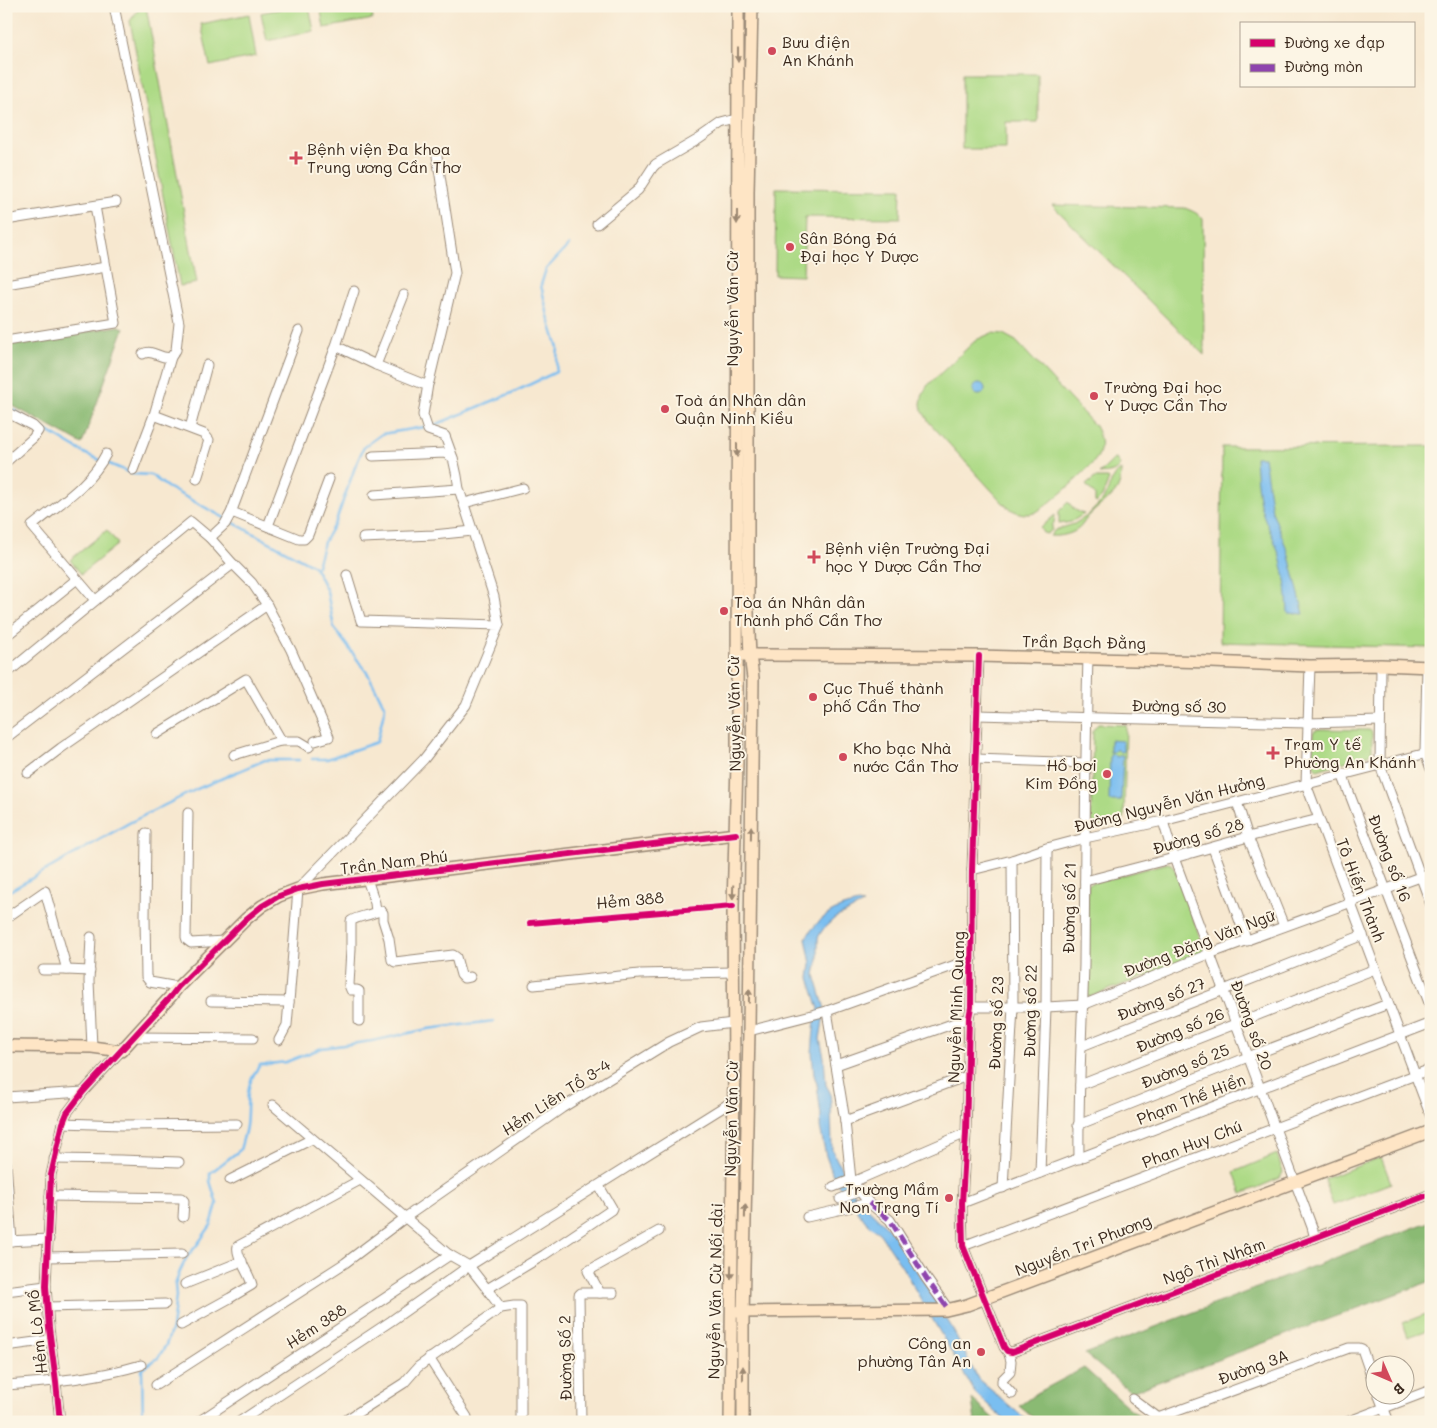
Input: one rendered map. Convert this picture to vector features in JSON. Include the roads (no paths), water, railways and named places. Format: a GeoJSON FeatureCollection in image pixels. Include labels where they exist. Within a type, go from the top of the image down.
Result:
{"type":"FeatureCollection","features":[{"type":"Feature","properties":{"kind":"main road","name":"Nguyễn Văn Cừ"},"geometry":{"type":"LineString","coordinates":[[733,1101],[733,906],[736,834],[737,655],[738,6]]}},
{"type":"Feature","properties":{"kind":"main road","name":"Nguyễn Văn Cừ"},"geometry":{"type":"LineString","coordinates":[[742,1422],[737,1312],[749,1031],[753,678],[748,612],[748,192],[752,6]]}},
{"type":"Feature","properties":{"kind":"main road","name":"Trần Bạch Đằng"},"geometry":{"type":"LineString","coordinates":[[737,655],[979,656],[1310,666],[1381,665],[1429,667]]}},
{"type":"Feature","properties":{"kind":"main road","name":"Trần Nam Phú"},"geometry":{"type":"LineString","coordinates":[[121,1051],[178,987],[262,906],[279,896],[298,889],[322,884],[736,834]]}},
{"type":"Feature","properties":{"kind":"main road"},"geometry":{"type":"LineString","coordinates":[[6,1046],[92,1047],[121,1051]]}},
{"type":"Feature","properties":{"kind":"main road","name":"Nguyễn Văn Cừ Nối dài"},"geometry":{"type":"LineString","coordinates":[[730,1422],[737,1312],[733,1101]]}},
{"type":"Feature","properties":{"kind":"main road","name":"Nguyển Tri Phương"},"geometry":{"type":"LineString","coordinates":[[737,1312],[947,1309],[985,1299],[1431,1130]]}},
{"type":"Feature","properties":{"kind":"street"},"geometry":{"type":"LineString","coordinates":[[114,6],[178,323],[176,350],[171,357],[154,415],[133,470]]}},
{"type":"Feature","properties":{"kind":"street"},"geometry":{"type":"LineString","coordinates":[[597,224],[638,190],[656,164],[722,123],[737,119]]}},
{"type":"Feature","properties":{"kind":"street"},"geometry":{"type":"LineString","coordinates":[[279,1040],[286,1025],[289,1002],[298,889],[424,759],[466,705],[499,625],[494,597],[459,489],[453,458],[445,436],[428,430],[424,419],[428,384],[455,273],[437,156]]}},
{"type":"Feature","properties":{"kind":"street"},"geometry":{"type":"LineString","coordinates":[[6,220],[116,202]]}},
{"type":"Feature","properties":{"kind":"street"},"geometry":{"type":"LineString","coordinates":[[6,341],[116,323],[95,206]]}},
{"type":"Feature","properties":{"kind":"street"},"geometry":{"type":"LineString","coordinates":[[6,284],[106,267]]}},
{"type":"Feature","properties":{"kind":"street"},"geometry":{"type":"LineString","coordinates":[[268,526],[336,346],[354,291]]}},
{"type":"Feature","properties":{"kind":"street"},"geometry":{"type":"LineString","coordinates":[[376,365],[404,295]]}},
{"type":"Feature","properties":{"kind":"street"},"geometry":{"type":"LineString","coordinates":[[210,538],[230,515],[299,332]]}},
{"type":"Feature","properties":{"kind":"street"},"geometry":{"type":"LineString","coordinates":[[336,346],[376,365],[423,384],[428,384]]}},
{"type":"Feature","properties":{"kind":"street"},"geometry":{"type":"LineString","coordinates":[[143,354],[150,352],[165,359],[171,357]]}},
{"type":"Feature","properties":{"kind":"street"},"geometry":{"type":"LineString","coordinates":[[190,428],[207,365]]}},
{"type":"Feature","properties":{"kind":"street"},"geometry":{"type":"LineString","coordinates":[[6,412],[33,426],[38,431],[33,438],[6,462]]}},
{"type":"Feature","properties":{"kind":"street"},"geometry":{"type":"LineString","coordinates":[[154,415],[204,434],[209,440],[197,480]]}},
{"type":"Feature","properties":{"kind":"street"},"geometry":{"type":"LineString","coordinates":[[373,456],[445,453],[453,458]]}},
{"type":"Feature","properties":{"kind":"street"},"geometry":{"type":"LineString","coordinates":[[95,600],[32,526],[90,478],[106,454]]}},
{"type":"Feature","properties":{"kind":"street"},"geometry":{"type":"LineString","coordinates":[[230,515],[268,526],[299,539],[304,539],[308,535],[329,480]]}},
{"type":"Feature","properties":{"kind":"street"},"geometry":{"type":"LineString","coordinates":[[464,503],[523,488]]}},
{"type":"Feature","properties":{"kind":"street"},"geometry":{"type":"LineString","coordinates":[[374,495],[459,489]]}},
{"type":"Feature","properties":{"kind":"street"},"geometry":{"type":"LineString","coordinates":[[6,674],[191,522],[210,538],[252,583],[267,605],[291,650],[329,737],[312,744],[299,741],[280,741],[234,755]]}},
{"type":"Feature","properties":{"kind":"street"},"geometry":{"type":"LineString","coordinates":[[363,538],[434,535],[473,531]]}},
{"type":"Feature","properties":{"kind":"street"},"geometry":{"type":"LineString","coordinates":[[6,738],[233,564]]}},
{"type":"Feature","properties":{"kind":"street"},"geometry":{"type":"LineString","coordinates":[[347,575],[361,621],[499,625]]}},
{"type":"Feature","properties":{"kind":"street"},"geometry":{"type":"LineString","coordinates":[[6,636],[77,579]]}},
{"type":"Feature","properties":{"kind":"street"},"geometry":{"type":"LineString","coordinates":[[28,774],[62,748],[267,605]]}},
{"type":"Feature","properties":{"kind":"street","name":"Nguyễn Minh Quang"},"geometry":{"type":"LineString","coordinates":[[979,656],[972,870],[971,1007],[962,1203],[963,1246],[1008,1351]]}},
{"type":"Feature","properties":{"kind":"street","name":"Đường số 21"},"geometry":{"type":"LineString","coordinates":[[1079,1159],[1078,1125],[1083,1005],[1085,762],[1088,658]]}},
{"type":"Feature","properties":{"kind":"street"},"geometry":{"type":"LineString","coordinates":[[1381,665],[1380,765],[1431,905]]}},
{"type":"Feature","properties":{"kind":"street","name":"Tô Hiến Thành"},"geometry":{"type":"LineString","coordinates":[[1310,666],[1306,784],[1431,1117]]}},
{"type":"Feature","properties":{"kind":"street"},"geometry":{"type":"LineString","coordinates":[[1429,667],[1428,753],[1431,769]]}},
{"type":"Feature","properties":{"kind":"street"},"geometry":{"type":"LineString","coordinates":[[157,734],[246,679],[281,738],[280,741]]}},
{"type":"Feature","properties":{"kind":"street","name":"Đường số 30"},"geometry":{"type":"LineString","coordinates":[[977,715],[1308,723],[1380,721]]}},
{"type":"Feature","properties":{"kind":"street","name":"Đường Nguyễn Văn Hưởng"},"geometry":{"type":"LineString","coordinates":[[972,870],[1085,838],[1163,821],[1428,753]]}},
{"type":"Feature","properties":{"kind":"street"},"geometry":{"type":"LineString","coordinates":[[976,759],[1085,762]]}},
{"type":"Feature","properties":{"kind":"street","name":"Đường số 16"},"geometry":{"type":"LineString","coordinates":[[1342,774],[1431,1008]]}},
{"type":"Feature","properties":{"kind":"street"},"geometry":{"type":"LineString","coordinates":[[1237,802],[1248,837],[1284,926]]}},
{"type":"Feature","properties":{"kind":"street"},"geometry":{"type":"LineString","coordinates":[[188,814],[186,937],[191,943],[224,942]]}},
{"type":"Feature","properties":{"kind":"street","name":"Đường số 28"},"geometry":{"type":"LineString","coordinates":[[1085,881],[1319,819]]}},
{"type":"Feature","properties":{"kind":"street","name":"Đường số 20"},"geometry":{"type":"LineString","coordinates":[[1163,821],[1174,858],[1315,1238]]}},
{"type":"Feature","properties":{"kind":"street"},"geometry":{"type":"LineString","coordinates":[[146,833],[146,977],[150,982],[178,987]]}},
{"type":"Feature","properties":{"kind":"street","name":"Đường số 22"},"geometry":{"type":"LineString","coordinates":[[1040,1173],[1046,1007],[1047,848]]}},
{"type":"Feature","properties":{"kind":"street"},"geometry":{"type":"LineString","coordinates":[[1213,848],[1247,941]]}},
{"type":"Feature","properties":{"kind":"street","name":"Đường số 23"},"geometry":{"type":"LineString","coordinates":[[1003,1188],[1013,1007],[1012,860]]}},
{"type":"Feature","properties":{"kind":"street","name":"Đường Đặng Văn Ngữ"},"geometry":{"type":"LineString","coordinates":[[971,1007],[1083,1005],[1209,954],[1431,873]]}},
{"type":"Feature","properties":{"kind":"street"},"geometry":{"type":"LineString","coordinates":[[367,879],[376,912]]}},
{"type":"Feature","properties":{"kind":"street"},"geometry":{"type":"LineString","coordinates":[[6,918],[45,891],[67,970]]}},
{"type":"Feature","properties":{"kind":"street"},"geometry":{"type":"LineString","coordinates":[[359,1021],[359,991],[351,990],[348,985],[352,949],[351,921],[354,918],[381,911],[383,913],[383,920],[394,962],[454,955],[461,975],[464,978],[470,977]]}},
{"type":"Feature","properties":{"kind":"street","name":"Đường số 27"},"geometry":{"type":"LineString","coordinates":[[1082,1046],[1362,935]]}},
{"type":"Feature","properties":{"kind":"street"},"geometry":{"type":"LineString","coordinates":[[90,937],[89,981],[92,1047]]}},
{"type":"Feature","properties":{"kind":"street"},"geometry":{"type":"LineString","coordinates":[[749,1031],[827,1011],[972,959]]}},
{"type":"Feature","properties":{"kind":"street","name":"Đường số 26"},"geometry":{"type":"LineString","coordinates":[[1080,1085],[1375,969]]}},
{"type":"Feature","properties":{"kind":"street"},"geometry":{"type":"LineString","coordinates":[[43,970],[90,971]]}},
{"type":"Feature","properties":{"kind":"street"},"geometry":{"type":"LineString","coordinates":[[534,985],[639,974],[733,972]]}},
{"type":"Feature","properties":{"kind":"street"},"geometry":{"type":"LineString","coordinates":[[211,1001],[289,1002]]}},
{"type":"Feature","properties":{"kind":"street","name":"Đường số 25"},"geometry":{"type":"LineString","coordinates":[[1078,1125],[1248,1057],[1388,1004]]}},
{"type":"Feature","properties":{"kind":"street"},"geometry":{"type":"LineString","coordinates":[[827,1011],[845,1121],[851,1181],[867,1204],[886,1215],[890,1220],[947,1309]]}},
{"type":"Feature","properties":{"kind":"street"},"geometry":{"type":"LineString","coordinates":[[836,1065],[970,1018]]}},
{"type":"Feature","properties":{"kind":"street","name":"Hẻm Liên Tổ 3-4"},"geometry":{"type":"LineString","coordinates":[[156,1386],[345,1263],[406,1217],[562,1108],[669,1042],[701,1027],[733,1022]]}},
{"type":"Feature","properties":{"kind":"street","name":"Phạm Thế Hiển"},"geometry":{"type":"LineString","coordinates":[[962,1203],[1431,1023]]}},
{"type":"Feature","properties":{"kind":"street"},"geometry":{"type":"LineString","coordinates":[[133,1037],[253,1038]]}},
{"type":"Feature","properties":{"kind":"street"},"geometry":{"type":"LineString","coordinates":[[6,1163],[9,1241],[49,1238],[51,1175],[63,1123],[67,1113],[83,1092],[121,1051]]}},
{"type":"Feature","properties":{"kind":"street","name":"Phan Huy Chú"},"geometry":{"type":"LineString","coordinates":[[963,1246],[1431,1069]]}},
{"type":"Feature","properties":{"kind":"street"},"geometry":{"type":"LineString","coordinates":[[845,1121],[967,1076]]}},
{"type":"Feature","properties":{"kind":"street"},"geometry":{"type":"LineString","coordinates":[[6,1097],[83,1092]]}},
{"type":"Feature","properties":{"kind":"street"},"geometry":{"type":"LineString","coordinates":[[239,1422],[391,1321],[469,1266],[733,1101]]}},
{"type":"Feature","properties":{"kind":"street"},"geometry":{"type":"LineString","coordinates":[[273,1105],[450,1256],[469,1266],[501,1308]]}},
{"type":"Feature","properties":{"kind":"street"},"geometry":{"type":"LineString","coordinates":[[63,1123],[122,1125],[237,1124]]}},
{"type":"Feature","properties":{"kind":"street"},"geometry":{"type":"LineString","coordinates":[[835,1186],[966,1133]]}},
{"type":"Feature","properties":{"kind":"street"},"geometry":{"type":"LineString","coordinates":[[230,1180],[312,1139]]}},
{"type":"Feature","properties":{"kind":"street"},"geometry":{"type":"LineString","coordinates":[[54,1159],[178,1162]]}},
{"type":"Feature","properties":{"kind":"street"},"geometry":{"type":"LineString","coordinates":[[181,1325],[252,1285],[237,1252],[238,1246],[360,1180]]}},
{"type":"Feature","properties":{"kind":"street"},"geometry":{"type":"LineString","coordinates":[[488,1289],[544,1255],[611,1210],[612,1208],[599,1186]]}},
{"type":"Feature","properties":{"kind":"street"},"geometry":{"type":"LineString","coordinates":[[843,1198],[858,1192]]}},
{"type":"Feature","properties":{"kind":"street","name":"Ngô Thì Nhậm"},"geometry":{"type":"LineString","coordinates":[[1008,1351],[1012,1352],[1431,1194]]}},
{"type":"Feature","properties":{"kind":"street"},"geometry":{"type":"LineString","coordinates":[[50,1196],[181,1198],[184,1200],[183,1216]]}},
{"type":"Feature","properties":{"kind":"street"},"geometry":{"type":"LineString","coordinates":[[806,1218],[867,1204]]}},
{"type":"Feature","properties":{"kind":"street"},"geometry":{"type":"LineString","coordinates":[[613,1293],[600,1293],[585,1272],[659,1231]]}},
{"type":"Feature","properties":{"kind":"street","name":"Hẻm Lò Mổ"},"geometry":{"type":"LineString","coordinates":[[49,1238],[46,1286],[47,1307],[60,1422]]}},
{"type":"Feature","properties":{"kind":"street"},"geometry":{"type":"LineString","coordinates":[[47,1257],[182,1254]]}},
{"type":"Feature","properties":{"kind":"street","name":"Hẻm 388"},"geometry":{"type":"LineString","coordinates":[[198,1422],[450,1256]]}},
{"type":"Feature","properties":{"kind":"street"},"geometry":{"type":"LineString","coordinates":[[185,1284],[242,1261]]}},
{"type":"Feature","properties":{"kind":"street"},"geometry":{"type":"LineString","coordinates":[[6,1291],[46,1286]]}},
{"type":"Feature","properties":{"kind":"street","name":"Đường Số 2"},"geometry":{"type":"LineString","coordinates":[[581,1422],[580,1295],[581,1293],[600,1293]]}},
{"type":"Feature","properties":{"kind":"street"},"geometry":{"type":"LineString","coordinates":[[47,1307],[165,1304]]}},
{"type":"Feature","properties":{"kind":"street"},"geometry":{"type":"LineString","coordinates":[[343,1422],[404,1382],[414,1369],[501,1308],[521,1306],[521,1422]]}},
{"type":"Feature","properties":{"kind":"street"},"geometry":{"type":"LineString","coordinates":[[6,1346],[50,1340]]}},
{"type":"Feature","properties":{"kind":"street","name":"Đường 3A"},"geometry":{"type":"LineString","coordinates":[[1161,1420],[1349,1348],[1362,1349],[1365,1356]]}},
{"type":"Feature","properties":{"kind":"street"},"geometry":{"type":"LineString","coordinates":[[1008,1351],[1010,1372],[1002,1380],[1002,1383],[1012,1394]]}},
{"type":"Feature","properties":{"kind":"street"},"geometry":{"type":"LineString","coordinates":[[429,1358],[467,1417]]}},
{"type":"Feature","properties":{"kind":"street"},"geometry":{"type":"LineString","coordinates":[[6,1385],[56,1382],[106,1374],[141,1365]]}},
{"type":"Feature","properties":{"kind":"street"},"geometry":{"type":"LineString","coordinates":[[1346,1422],[1431,1390]]}},
{"type":"Feature","properties":{"kind":"street"},"geometry":{"type":"LineString","coordinates":[[1133,1399],[1161,1420]]}},
{"type":"Feature","properties":{"kind":"street"},"geometry":{"type":"LineString","coordinates":[[1383,1408],[1389,1422]]}},
{"type":"Feature","properties":{"kind":"water"},"geometry":{"type":"Polygon","coordinates":[[[977,383],[981,383],[985,389],[981,395],[977,395],[973,391],[973,387],[977,383]]]}},
{"type":"Feature","properties":{"kind":"water"},"geometry":{"type":"Polygon","coordinates":[[[1255,457],[1264,457],[1272,511],[1288,552],[1304,614],[1288,613],[1282,566],[1260,504],[1255,457]]]}},
{"type":"Feature","properties":{"kind":"water"},"geometry":{"type":"Polygon","coordinates":[[[1110,740],[1123,741],[1123,752],[1117,749],[1110,752],[1110,740]]]}},
{"type":"Feature","properties":{"kind":"water"},"geometry":{"type":"Polygon","coordinates":[[[1110,754],[1116,757],[1123,755],[1121,801],[1109,801],[1110,754]]]}},
{"type":"Feature","properties":{"kind":"water"},"geometry":{"type":"Polygon","coordinates":[[[858,903],[863,904],[835,918],[824,928],[818,938],[818,960],[815,975],[825,1009],[820,1039],[824,1057],[826,1085],[830,1092],[832,1150],[852,1190],[897,1239],[951,1326],[978,1379],[1029,1422],[1007,1422],[976,1394],[902,1267],[880,1234],[866,1222],[835,1181],[826,1156],[820,1127],[821,1116],[812,1052],[815,1019],[819,1009],[809,978],[811,964],[806,938],[812,929],[828,914],[858,903]]]}},
{"type":"Feature","properties":{"kind":"waterway"},"geometry":{"type":"LineString","coordinates":[[430,426],[514,392],[556,372],[558,348],[541,285],[546,269],[569,245]]}},
{"type":"Feature","properties":{"kind":"waterway"},"geometry":{"type":"LineString","coordinates":[[6,406],[25,417]]}},
{"type":"Feature","properties":{"kind":"waterway"},"geometry":{"type":"LineString","coordinates":[[36,424],[86,454],[133,474],[151,475],[167,487],[314,566],[327,591],[334,628],[368,674],[385,707],[377,742],[327,759],[312,759]]}},
{"type":"Feature","properties":{"kind":"waterway"},"geometry":{"type":"LineString","coordinates":[[317,566],[324,542],[336,521],[364,447],[382,434],[424,427]]}},
{"type":"Feature","properties":{"kind":"waterway"},"geometry":{"type":"LineString","coordinates":[[6,893],[129,823],[197,789],[265,760],[299,760]]}},
{"type":"Feature","properties":{"kind":"waterway"},"geometry":{"type":"LineString","coordinates":[[143,1422],[142,1369],[158,1358],[166,1345],[172,1328],[176,1296],[175,1285],[180,1271],[187,1257],[211,1225],[217,1204],[210,1181],[210,1173],[240,1150],[246,1126],[249,1087],[260,1065],[286,1062],[322,1048],[372,1041],[428,1029],[494,1021]]}},
{"type":"Feature","properties":{"kind":"place","name":"Bưu điện An Khánh"},"geometry":{"type":"Point","coordinates":[772,51]}},
{"type":"Feature","properties":{"kind":"place","name":"Bệnh viện Đa khoa Trung ương Cần Thơ"},"geometry":{"type":"Point","coordinates":[296,158]}},
{"type":"Feature","properties":{"kind":"place","name":"Sân Bóng Đá Đại học Y Dược"},"geometry":{"type":"Point","coordinates":[790,247]}},
{"type":"Feature","properties":{"kind":"place","name":"Trường Đại học Y Dược Cần Thơ"},"geometry":{"type":"Point","coordinates":[1094,396]}},
{"type":"Feature","properties":{"kind":"place","name":"Toà án Nhân dân Quận Ninh Kiều"},"geometry":{"type":"Point","coordinates":[665,409]}},
{"type":"Feature","properties":{"kind":"place","name":"Bệnh viện Trường Đại học Y Dược Cần Thơ"},"geometry":{"type":"Point","coordinates":[814,557]}},
{"type":"Feature","properties":{"kind":"place","name":"Tòa án Nhân dân Thành phố Cần Thơ"},"geometry":{"type":"Point","coordinates":[724,611]}},
{"type":"Feature","properties":{"kind":"place","name":"Cục Thuế thành phố Cần Thơ"},"geometry":{"type":"Point","coordinates":[813,697]}},
{"type":"Feature","properties":{"kind":"place","name":"Trạm Y tế Phường An Khánh"},"geometry":{"type":"Point","coordinates":[1273,753]}},
{"type":"Feature","properties":{"kind":"place","name":"Kho bạc Nhà nước Cần Thơ"},"geometry":{"type":"Point","coordinates":[843,757]}},
{"type":"Feature","properties":{"kind":"place","name":"Hồ bơi Kim Đồng"},"geometry":{"type":"Point","coordinates":[1107,774]}},
{"type":"Feature","properties":{"kind":"place","name":"Trường Mầm Non Trạng Tí"},"geometry":{"type":"Point","coordinates":[949,1198]}},
{"type":"Feature","properties":{"kind":"place","name":"Công an phường Tân An"},"geometry":{"type":"Point","coordinates":[981,1352]}}]}
